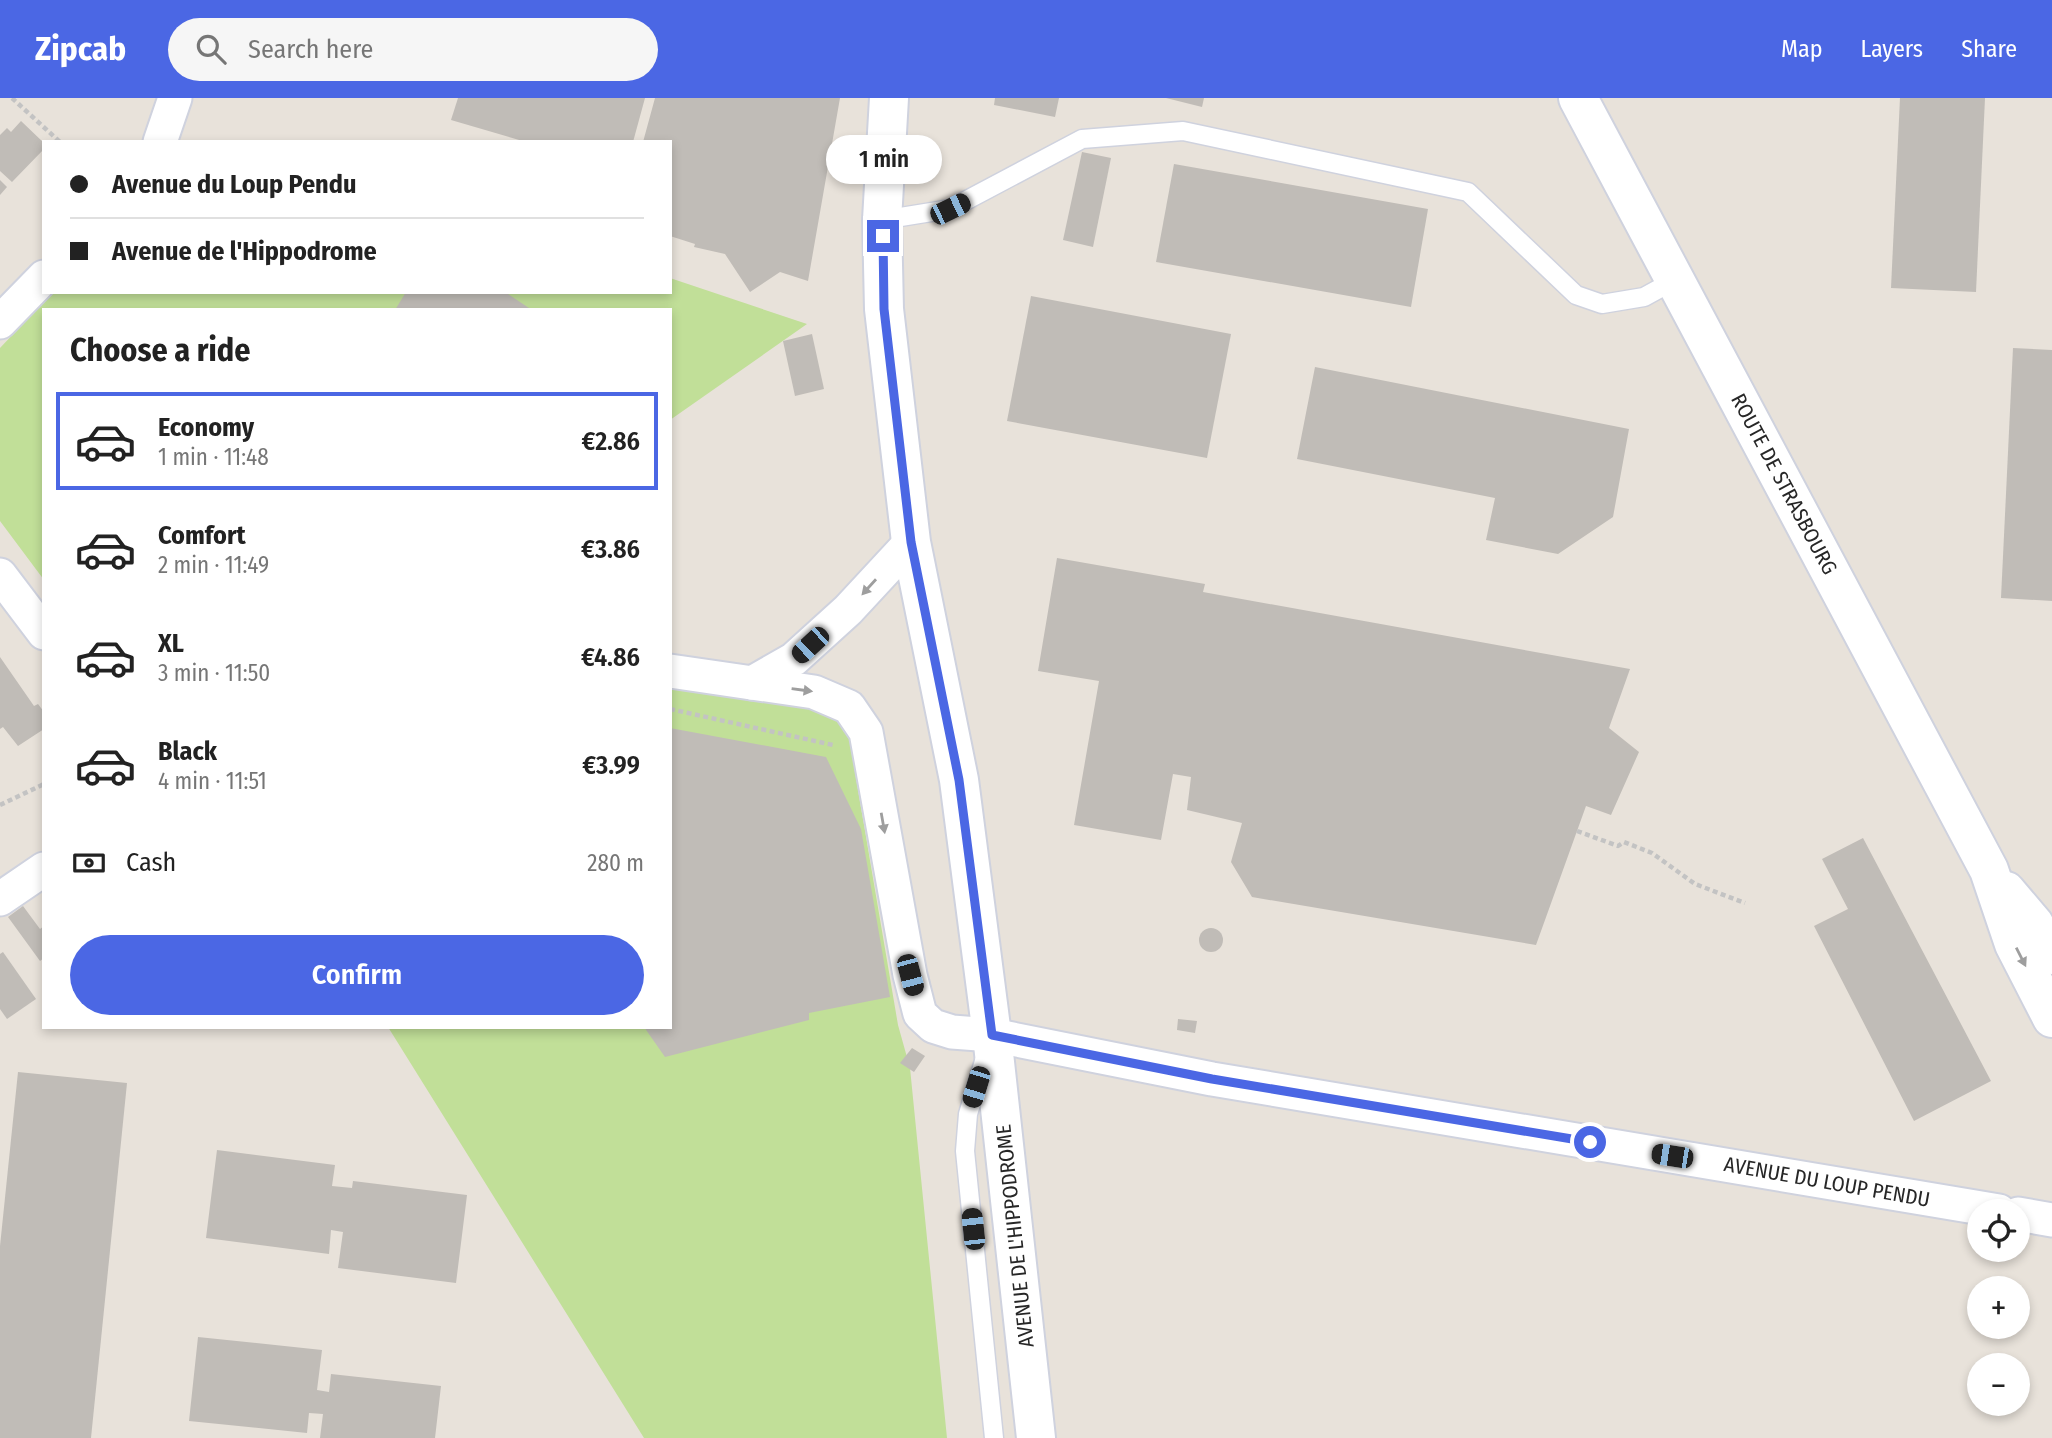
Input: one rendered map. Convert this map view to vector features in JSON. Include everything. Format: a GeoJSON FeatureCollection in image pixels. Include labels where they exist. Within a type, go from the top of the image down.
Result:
{"type":"FeatureCollection","features":[{"type":"Feature","properties":{"kind":"main road","name":"AVENUE DE L'HIPPODROME"},"geometry":{"type":"LineString","coordinates":[[889,98],[882,220],[884,309],[911,542],[959,780],[977,1034],[1036,1438]]}},
{"type":"Feature","properties":{"kind":"main road","name":"ROUTE DE STRASBOURG"},"geometry":{"type":"LineString","coordinates":[[1578,98],[1989,870],[2014,944],[2052,1018]]}},
{"type":"Feature","properties":{"kind":"main road","name":"ROUTE DE STRASBOURG"},"geometry":{"type":"LineString","coordinates":[[1989,870],[2034,924],[2052,955]]}},
{"type":"Feature","properties":{"kind":"street"},"geometry":{"type":"LineString","coordinates":[[161,140],[175,98]]}},
{"type":"Feature","properties":{"kind":"street"},"geometry":{"type":"LineString","coordinates":[[0,322],[42,279]]}},
{"type":"Feature","properties":{"kind":"street"},"geometry":{"type":"LineString","coordinates":[[752,683],[794,659],[848,610],[911,542]]}},
{"type":"Feature","properties":{"kind":"street"},"geometry":{"type":"LineString","coordinates":[[3,585],[42,631]]}},
{"type":"Feature","properties":{"kind":"street","name":"AVENUE DU LOUP PENDU"},"geometry":{"type":"LineString","coordinates":[[672,671],[814,692],[849,707],[866,732],[920,1014],[933,1026],[1212,1079],[1967,1206]]}},
{"type":"Feature","properties":{"kind":"street"},"geometry":{"type":"LineString","coordinates":[[0,899],[42,870]]}},
{"type":"Feature","properties":{"kind":"street"},"geometry":{"type":"LineString","coordinates":[[2030,1216],[2052,1220]]}},
{"type":"Feature","properties":{"kind":"lane"},"geometry":{"type":"LineString","coordinates":[[882,220],[950,209],[1082,139],[1183,131],[1468,192],[1576,295],[1602,304],[1644,297],[1675,280]]}},
{"type":"Feature","properties":{"kind":"lane","name":"AVENUE DE L'HIPPODROME"},"geometry":{"type":"LineString","coordinates":[[977,1034],[965,1151],[994,1438]]}},
{"type":"Feature","properties":{"kind":"path"},"geometry":{"type":"LineString","coordinates":[[12,98],[58,140]]}},
{"type":"Feature","properties":{"kind":"path"},"geometry":{"type":"LineString","coordinates":[[672,709],[809,737],[870,756]]}},
{"type":"Feature","properties":{"kind":"path"},"geometry":{"type":"LineString","coordinates":[[0,805],[42,785]]}},
{"type":"Feature","properties":{"kind":"path"},"geometry":{"type":"LineString","coordinates":[[1577,831],[1618,846],[1625,842],[1652,853],[1695,884],[1745,903]]}},
{"type":"Feature","properties":{"kind":"green space"},"geometry":{"type":"Polygon","coordinates":[[[672,279],[807,324],[672,419],[672,308],[42,308],[42,577],[0,521],[0,348],[51,294],[672,294],[672,279]]]}},
{"type":"Feature","properties":{"kind":"green space"},"geometry":{"type":"Polygon","coordinates":[[[672,689],[829,712],[848,731],[898,1025],[910,1068],[947,1438],[644,1438],[389,1029],[672,1029],[672,689]]]}},
{"type":"Feature","properties":{"kind":"building"},"geometry":{"type":"Polygon","coordinates":[[[458,98],[645,98],[634,140],[519,140],[451,120],[458,98]]]}},
{"type":"Feature","properties":{"kind":"building"},"geometry":{"type":"Polygon","coordinates":[[[655,98],[840,98],[808,281],[780,272],[750,292],[725,254],[694,247],[695,244],[672,237],[672,140],[644,140],[655,98]]]}},
{"type":"Feature","properties":{"kind":"building"},"geometry":{"type":"Polygon","coordinates":[[[995,98],[1059,98],[1055,117],[994,105],[995,98]]]}},
{"type":"Feature","properties":{"kind":"building"},"geometry":{"type":"Polygon","coordinates":[[[1166,98],[1204,98],[1202,107],[1166,98]]]}},
{"type":"Feature","properties":{"kind":"building"},"geometry":{"type":"Polygon","coordinates":[[[1900,98],[1985,98],[1976,292],[1891,288],[1900,98]]]}},
{"type":"Feature","properties":{"kind":"building"},"geometry":{"type":"Polygon","coordinates":[[[21,121],[42,141],[42,151],[12,182],[0,171],[0,135],[7,128],[11,132],[21,121]]]}},
{"type":"Feature","properties":{"kind":"building"},"geometry":{"type":"Polygon","coordinates":[[[1082,152],[1111,158],[1093,247],[1063,240],[1082,152]]]}},
{"type":"Feature","properties":{"kind":"building"},"geometry":{"type":"Polygon","coordinates":[[[1174,164],[1428,209],[1411,307],[1156,262],[1174,164]]]}},
{"type":"Feature","properties":{"kind":"building"},"geometry":{"type":"Polygon","coordinates":[[[0,180],[7,187],[0,195],[0,180]]]}},
{"type":"Feature","properties":{"kind":"building"},"geometry":{"type":"Polygon","coordinates":[[[405,294],[508,294],[529,308],[396,308],[405,294]]]}},
{"type":"Feature","properties":{"kind":"building"},"geometry":{"type":"Polygon","coordinates":[[[1031,296],[1231,334],[1207,458],[1007,421],[1031,296]]]}},
{"type":"Feature","properties":{"kind":"building"},"geometry":{"type":"Polygon","coordinates":[[[812,334],[824,389],[795,396],[783,341],[812,334]]]}},
{"type":"Feature","properties":{"kind":"building"},"geometry":{"type":"Polygon","coordinates":[[[2013,348],[2052,350],[2052,601],[2001,598],[2013,348]]]}},
{"type":"Feature","properties":{"kind":"building"},"geometry":{"type":"Polygon","coordinates":[[[1315,367],[1629,429],[1613,517],[1558,554],[1486,540],[1495,498],[1297,459],[1315,367]]]}},
{"type":"Feature","properties":{"kind":"building"},"geometry":{"type":"Polygon","coordinates":[[[1057,558],[1205,584],[1203,592],[1630,669],[1609,728],[1639,752],[1611,815],[1586,806],[1536,945],[1252,897],[1231,862],[1242,823],[1187,810],[1191,777],[1173,774],[1161,840],[1074,825],[1099,681],[1038,671],[1057,558]]]}},
{"type":"Feature","properties":{"kind":"building"},"geometry":{"type":"Polygon","coordinates":[[[0,657],[34,706],[38,704],[42,709],[42,730],[18,746],[3,727],[0,729],[0,657]]]}},
{"type":"Feature","properties":{"kind":"building"},"geometry":{"type":"Polygon","coordinates":[[[672,728],[826,757],[861,829],[890,997],[809,1013],[809,1020],[665,1057],[645,1029],[672,1029],[672,728]]]}},
{"type":"Feature","properties":{"kind":"building"},"geometry":{"type":"Polygon","coordinates":[[[1863,838],[1991,1081],[1914,1121],[1814,926],[1848,909],[1822,859],[1863,838]]]}},
{"type":"Feature","properties":{"kind":"building"},"geometry":{"type":"Polygon","coordinates":[[[23,906],[40,929],[42,928],[42,960],[40,961],[8,917],[23,906]]]}},
{"type":"Feature","properties":{"kind":"building"},"geometry":{"type":"Polygon","coordinates":[[[1211,928],[1220,931],[1223,940],[1220,949],[1211,952],[1202,949],[1199,940],[1202,931],[1211,928]]]}},
{"type":"Feature","properties":{"kind":"building"},"geometry":{"type":"Polygon","coordinates":[[[3,952],[36,999],[7,1019],[0,1009],[0,954],[3,952]]]}},
{"type":"Feature","properties":{"kind":"building"},"geometry":{"type":"Polygon","coordinates":[[[1178,1019],[1197,1021],[1195,1033],[1177,1030],[1178,1019]]]}},
{"type":"Feature","properties":{"kind":"building"},"geometry":{"type":"Polygon","coordinates":[[[912,1048],[925,1056],[914,1072],[900,1063],[912,1048]]]}},
{"type":"Feature","properties":{"kind":"building"},"geometry":{"type":"Polygon","coordinates":[[[18,1072],[127,1083],[91,1438],[0,1438],[0,1246],[18,1072]]]}},
{"type":"Feature","properties":{"kind":"building"},"geometry":{"type":"Polygon","coordinates":[[[217,1150],[335,1165],[332,1186],[352,1188],[353,1181],[467,1195],[456,1283],[338,1268],[343,1232],[331,1230],[329,1254],[206,1238],[217,1150]]]}},
{"type":"Feature","properties":{"kind":"building"},"geometry":{"type":"Polygon","coordinates":[[[198,1337],[322,1350],[317,1390],[329,1392],[331,1374],[441,1386],[435,1438],[320,1438],[323,1414],[309,1413],[307,1433],[189,1421],[198,1337]]]}},
{"type":"Feature","properties":{"kind":"route"},"geometry":{"type":"LineString","coordinates":[[883,236],[884,309],[911,542],[959,780],[992,1035],[1212,1079],[1590,1142]]}}]}
